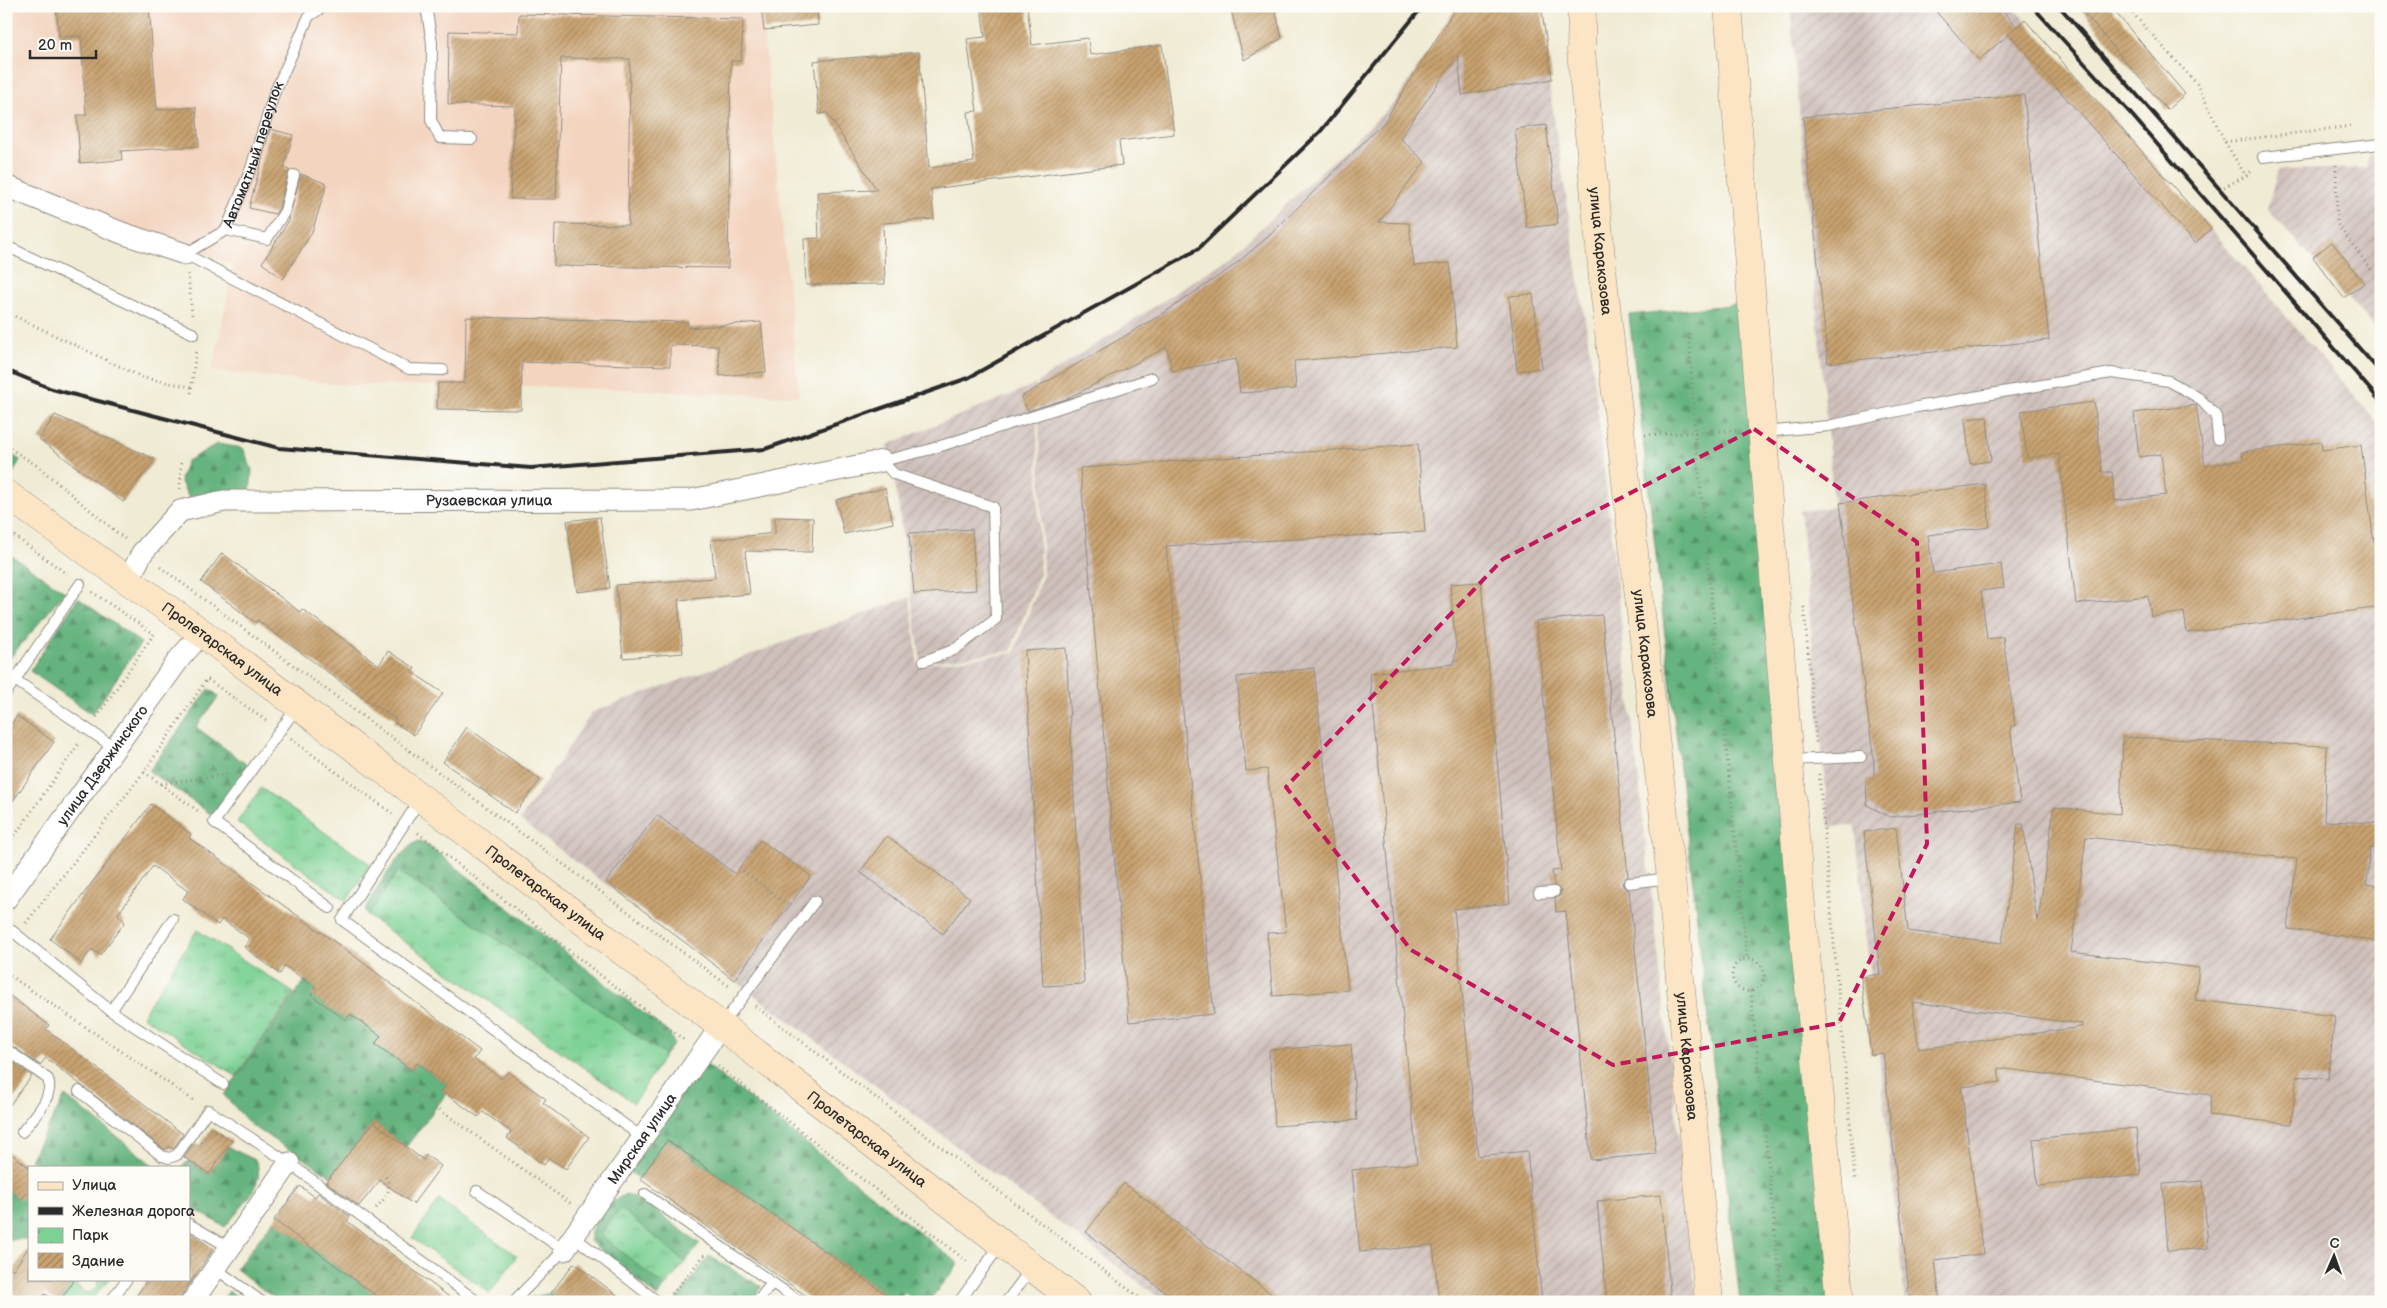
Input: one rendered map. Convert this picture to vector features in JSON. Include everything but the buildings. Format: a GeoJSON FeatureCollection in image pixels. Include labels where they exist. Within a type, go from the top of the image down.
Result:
{"type":"FeatureCollection","features":[{"type":"Feature","properties":{"kind":"main road","name":"улица Каракозова"},"geometry":{"type":"LineString","coordinates":[[1582,6],[1582,51],[1604,288],[1670,878],[1709,1302]]}},
{"type":"Feature","properties":{"kind":"main road"},"geometry":{"type":"LineString","coordinates":[[1728,7],[1753,431],[1789,760],[1840,1302]]}},
{"type":"Feature","properties":{"kind":"main road","name":"Пролетарская улица"},"geometry":{"type":"LineString","coordinates":[[6,494],[202,633],[421,798],[721,1026],[1077,1302]]}},
{"type":"Feature","properties":{"kind":"street"},"geometry":{"type":"LineString","coordinates":[[7,190],[122,234],[185,254]]}},
{"type":"Feature","properties":{"kind":"street","name":"Рузаевская улица"},"geometry":{"type":"LineString","coordinates":[[180,510],[224,501],[691,500],[882,461]]}},
{"type":"Feature","properties":{"kind":"street"},"geometry":{"type":"LineString","coordinates":[[128,581],[142,554],[180,510]]}},
{"type":"Feature","properties":{"kind":"street","name":"улица Дзержинского"},"geometry":{"type":"LineString","coordinates":[[6,900],[180,658],[202,633]]}},
{"type":"Feature","properties":{"kind":"street","name":"Мирская улица"},"geometry":{"type":"LineString","coordinates":[[569,1243],[721,1026]]}},
{"type":"Feature","properties":{"kind":"street"},"geometry":{"type":"LineString","coordinates":[[192,1302],[289,1162]]}},
{"type":"Feature","properties":{"kind":"lane","name":"Автоматный переулок"},"geometry":{"type":"LineString","coordinates":[[185,254],[226,230],[251,168],[274,94],[309,16],[326,6]]}},
{"type":"Feature","properties":{"kind":"lane"},"geometry":{"type":"LineString","coordinates":[[426,6],[432,43],[431,120],[440,138],[472,139]]}},
{"type":"Feature","properties":{"kind":"lane"},"geometry":{"type":"LineString","coordinates":[[2263,157],[2381,144]]}},
{"type":"Feature","properties":{"kind":"lane"},"geometry":{"type":"LineString","coordinates":[[226,230],[267,238],[285,211],[294,175]]}},
{"type":"Feature","properties":{"kind":"lane"},"geometry":{"type":"LineString","coordinates":[[6,246],[194,334]]}},
{"type":"Feature","properties":{"kind":"lane"},"geometry":{"type":"LineString","coordinates":[[185,254],[409,368],[443,370]]}},
{"type":"Feature","properties":{"kind":"lane"},"geometry":{"type":"LineString","coordinates":[[1753,431],[1828,426],[1917,407],[2111,372],[2169,381],[2199,398],[2216,416],[2218,439]]}},
{"type":"Feature","properties":{"kind":"lane"},"geometry":{"type":"LineString","coordinates":[[924,661],[954,650],[996,619],[993,507],[894,474],[882,461],[928,450],[1152,378]]}},
{"type":"Feature","properties":{"kind":"lane"},"geometry":{"type":"LineString","coordinates":[[6,693],[80,584]]}},
{"type":"Feature","properties":{"kind":"lane"},"geometry":{"type":"LineString","coordinates":[[15,680],[115,748]]}},
{"type":"Feature","properties":{"kind":"lane"},"geometry":{"type":"LineString","coordinates":[[298,706],[214,822],[330,908]]}},
{"type":"Feature","properties":{"kind":"lane"},"geometry":{"type":"LineString","coordinates":[[1789,760],[1861,757]]}},
{"type":"Feature","properties":{"kind":"lane"},"geometry":{"type":"LineString","coordinates":[[421,798],[342,920],[643,1138]]}},
{"type":"Feature","properties":{"kind":"lane"},"geometry":{"type":"LineString","coordinates":[[1629,883],[1670,878]]}},
{"type":"Feature","properties":{"kind":"lane"},"geometry":{"type":"LineString","coordinates":[[1539,893],[1554,892]]}},
{"type":"Feature","properties":{"kind":"lane"},"geometry":{"type":"LineString","coordinates":[[721,1026],[816,901]]}},
{"type":"Feature","properties":{"kind":"lane"},"geometry":{"type":"LineString","coordinates":[[111,1011],[173,919]]}},
{"type":"Feature","properties":{"kind":"lane"},"geometry":{"type":"LineString","coordinates":[[6,926],[111,1011],[223,1084]]}},
{"type":"Feature","properties":{"kind":"lane"},"geometry":{"type":"LineString","coordinates":[[6,1048],[48,1079],[50,1085],[49,1094],[22,1132]]}},
{"type":"Feature","properties":{"kind":"lane"},"geometry":{"type":"LineString","coordinates":[[79,1091],[162,1156],[169,1158],[177,1155],[208,1110],[289,1162],[478,1302]]}},
{"type":"Feature","properties":{"kind":"lane"},"geometry":{"type":"LineString","coordinates":[[477,1192],[569,1243],[658,1302]]}},
{"type":"Feature","properties":{"kind":"lane"},"geometry":{"type":"LineString","coordinates":[[645,1194],[800,1302]]}},
{"type":"Feature","properties":{"kind":"lane"},"geometry":{"type":"LineString","coordinates":[[190,1225],[230,1248]]}},
{"type":"Feature","properties":{"kind":"lane"},"geometry":{"type":"LineString","coordinates":[[513,1302],[569,1243]]}},
{"type":"Feature","properties":{"kind":"lane"},"geometry":{"type":"LineString","coordinates":[[959,1302],[1002,1243]]}},
{"type":"Feature","properties":{"kind":"lane"},"geometry":{"type":"LineString","coordinates":[[1006,1302],[1032,1267]]}},
{"type":"Feature","properties":{"kind":"lane"},"geometry":{"type":"LineString","coordinates":[[216,1269],[262,1302]]}},
{"type":"Feature","properties":{"kind":"lane"},"geometry":{"type":"LineString","coordinates":[[110,1302],[126,1280]]}},
{"type":"Feature","properties":{"kind":"lane"},"geometry":{"type":"LineString","coordinates":[[757,1302],[772,1283]]}},
{"type":"Feature","properties":{"kind":"path"},"geometry":{"type":"LineString","coordinates":[[2126,6],[2198,85],[2225,142],[2246,176]]}},
{"type":"Feature","properties":{"kind":"path"},"geometry":{"type":"LineString","coordinates":[[2225,142],[2351,126]]}},
{"type":"Feature","properties":{"kind":"path"},"geometry":{"type":"LineString","coordinates":[[2336,149],[2337,224],[2374,272]]}},
{"type":"Feature","properties":{"kind":"path"},"geometry":{"type":"LineString","coordinates":[[2224,187],[2246,176],[2263,157]]}},
{"type":"Feature","properties":{"kind":"path"},"geometry":{"type":"LineString","coordinates":[[6,312],[144,378],[191,387]]}},
{"type":"Feature","properties":{"kind":"path"},"geometry":{"type":"LineString","coordinates":[[1689,333],[1695,432],[1747,958]]}},
{"type":"Feature","properties":{"kind":"path"},"geometry":{"type":"LineString","coordinates":[[1642,435],[1753,431]]}},
{"type":"Feature","properties":{"kind":"path"},"geometry":{"type":"LineString","coordinates":[[6,446],[36,465],[142,554],[744,998],[1145,1302]]}},
{"type":"Feature","properties":{"kind":"path"},"geometry":{"type":"LineString","coordinates":[[180,510],[181,460]]}},
{"type":"Feature","properties":{"kind":"path"},"geometry":{"type":"LineString","coordinates":[[6,530],[80,584],[154,634]]}},
{"type":"Feature","properties":{"kind":"path"},"geometry":{"type":"LineString","coordinates":[[1803,603],[1856,1186]]}},
{"type":"Feature","properties":{"kind":"path"},"geometry":{"type":"LineString","coordinates":[[15,933],[31,918],[144,772],[207,679],[405,822],[980,1272]]}},
{"type":"Feature","properties":{"kind":"path"},"geometry":{"type":"LineString","coordinates":[[160,784],[252,770]]}},
{"type":"Feature","properties":{"kind":"path"},"geometry":{"type":"LineString","coordinates":[[144,772],[214,822]]}},
{"type":"Feature","properties":{"kind":"path"},"geometry":{"type":"LineString","coordinates":[[744,871],[804,916]]}},
{"type":"Feature","properties":{"kind":"path"},"geometry":{"type":"LineString","coordinates":[[1747,958],[1758,962],[1763,967],[1765,975],[1760,987],[1752,991],[1737,987],[1732,977],[1734,967],[1738,962],[1747,958]]}},
{"type":"Feature","properties":{"kind":"path"},"geometry":{"type":"LineString","coordinates":[[6,973],[208,1110]]}},
{"type":"Feature","properties":{"kind":"path"},"geometry":{"type":"LineString","coordinates":[[1752,991],[1782,1302]]}},
{"type":"Feature","properties":{"kind":"path"},"geometry":{"type":"LineString","coordinates":[[411,1089],[587,1216]]}},
{"type":"Feature","properties":{"kind":"path"},"geometry":{"type":"LineString","coordinates":[[366,1220],[389,1193],[390,1184],[384,1174]]}},
{"type":"Feature","properties":{"kind":"path"},"geometry":{"type":"LineString","coordinates":[[671,1294],[714,1242]]}},
{"type":"Feature","properties":{"kind":"highlighted area"},"geometry":{"type":"Polygon","coordinates":[[[1754,429],[1917,542],[1927,844],[1839,1023],[1613,1065],[1411,950],[1286,787],[1503,559],[1754,429]]]}},
{"type":"Feature","properties":{"kind":"shaded area"},"geometry":{"type":"Polygon","coordinates":[[[6,6],[761,6],[799,396],[527,386],[346,385],[212,371],[234,266],[60,199],[6,174],[6,6]]]}},
{"type":"Feature","properties":{"kind":"shaded area"},"geometry":{"type":"Polygon","coordinates":[[[1459,6],[1537,6],[1594,379],[1697,1302],[1165,1302],[520,820],[592,712],[910,597],[918,665],[1014,653],[1043,574],[1038,382],[1229,258],[1394,103],[1459,6]]]}},
{"type":"Feature","properties":{"kind":"shaded area"},"geometry":{"type":"Polygon","coordinates":[[[1790,6],[2012,6],[2211,229],[2381,427],[2381,1302],[1905,1302],[1855,826],[1829,827],[1800,511],[1834,507],[1790,6]]]}},
{"type":"Feature","properties":{"kind":"shaded area"},"geometry":{"type":"Polygon","coordinates":[[[2368,155],[2381,155],[2381,334],[2267,209],[2278,170],[2367,168],[2368,155]]]}},
{"type":"Feature","properties":{"kind":"shaded area"},"geometry":{"type":"Polygon","coordinates":[[[1036,384],[1040,573],[1011,651],[921,663],[892,462],[887,445],[1036,384]]]}},
{"type":"Feature","properties":{"kind":"green space"},"geometry":{"type":"Polygon","coordinates":[[[1741,304],[1832,1302],[1740,1302],[1629,315],[1741,304]]]}},
{"type":"Feature","properties":{"kind":"green space"},"geometry":{"type":"Polygon","coordinates":[[[217,444],[243,448],[252,470],[250,491],[192,504],[180,480],[187,461],[217,444]]]}},
{"type":"Feature","properties":{"kind":"green space"},"geometry":{"type":"Polygon","coordinates":[[[6,451],[20,460],[13,473],[6,469],[6,451]]]}},
{"type":"Feature","properties":{"kind":"green space"},"geometry":{"type":"Polygon","coordinates":[[[6,552],[65,592],[8,660],[6,659],[6,552]]]}},
{"type":"Feature","properties":{"kind":"green space"},"geometry":{"type":"Polygon","coordinates":[[[78,598],[141,643],[92,714],[30,671],[78,598]]]}},
{"type":"Feature","properties":{"kind":"green space"},"geometry":{"type":"Polygon","coordinates":[[[209,689],[219,696],[196,727],[250,767],[212,815],[149,771],[209,689]]]}},
{"type":"Feature","properties":{"kind":"green space"},"geometry":{"type":"Polygon","coordinates":[[[261,788],[370,864],[347,901],[237,822],[261,788]]]}},
{"type":"Feature","properties":{"kind":"green space"},"geometry":{"type":"Polygon","coordinates":[[[419,841],[425,843],[670,1034],[674,1044],[665,1055],[410,879],[379,924],[368,916],[365,911],[388,872],[404,852],[419,841]]]}},
{"type":"Feature","properties":{"kind":"green space"},"geometry":{"type":"Polygon","coordinates":[[[398,871],[665,1055],[634,1103],[368,916],[398,871]]]}},
{"type":"Feature","properties":{"kind":"green space"},"geometry":{"type":"Polygon","coordinates":[[[197,930],[294,993],[236,1076],[142,1016],[197,930]]]}},
{"type":"Feature","properties":{"kind":"green space"},"geometry":{"type":"Polygon","coordinates":[[[305,980],[316,988],[312,995],[346,1020],[350,1014],[381,1036],[376,1044],[412,1070],[417,1063],[447,1085],[442,1091],[446,1094],[406,1147],[374,1122],[331,1176],[251,1125],[224,1095],[305,980]]]}},
{"type":"Feature","properties":{"kind":"green space"},"geometry":{"type":"Polygon","coordinates":[[[702,1061],[959,1264],[928,1302],[917,1302],[905,1293],[897,1302],[668,1140],[640,1179],[630,1172],[702,1061]]]}},
{"type":"Feature","properties":{"kind":"green space"},"geometry":{"type":"Polygon","coordinates":[[[65,1096],[154,1166],[38,1166],[30,1160],[65,1096]]]}},
{"type":"Feature","properties":{"kind":"green space"},"geometry":{"type":"Polygon","coordinates":[[[228,1147],[255,1160],[258,1168],[258,1177],[250,1195],[225,1227],[190,1207],[190,1166],[182,1166],[189,1161],[209,1174],[228,1147]]]}},
{"type":"Feature","properties":{"kind":"green space"},"geometry":{"type":"Polygon","coordinates":[[[6,1188],[28,1190],[28,1239],[6,1239],[6,1188]]]}},
{"type":"Feature","properties":{"kind":"green space"},"geometry":{"type":"Polygon","coordinates":[[[626,1194],[640,1199],[700,1244],[685,1262],[621,1209],[600,1233],[665,1287],[657,1297],[590,1241],[593,1227],[602,1213],[614,1201],[626,1194]]]}},
{"type":"Feature","properties":{"kind":"green space"},"geometry":{"type":"Polygon","coordinates":[[[439,1200],[517,1256],[490,1293],[412,1238],[439,1200]]]}},
{"type":"Feature","properties":{"kind":"green space"},"geometry":{"type":"Polygon","coordinates":[[[621,1209],[685,1262],[665,1287],[600,1234],[621,1209]]]}},
{"type":"Feature","properties":{"kind":"green space"},"geometry":{"type":"Polygon","coordinates":[[[274,1220],[385,1302],[279,1302],[236,1269],[274,1220]]]}},
{"type":"Feature","properties":{"kind":"green space"},"geometry":{"type":"Polygon","coordinates":[[[709,1256],[762,1287],[749,1302],[675,1302],[709,1256]]]}},
{"type":"Feature","properties":{"kind":"green space"},"geometry":{"type":"Polygon","coordinates":[[[98,1280],[108,1280],[90,1302],[59,1302],[74,1281],[83,1292],[89,1293],[97,1288],[98,1280]]]}},
{"type":"Feature","properties":{"kind":"green space"},"geometry":{"type":"Polygon","coordinates":[[[229,1291],[245,1302],[221,1302],[229,1291]]]}},
{"type":"Feature","properties":{"kind":"green space"},"geometry":{"type":"Polygon","coordinates":[[[551,1293],[563,1302],[527,1302],[529,1298],[551,1293]]]}},
{"type":"Feature","properties":{"kind":"railway"},"geometry":{"type":"LineString","coordinates":[[6,370],[52,389],[279,448],[531,468],[765,449],[968,378],[1198,249],[1320,132],[1423,6]]}},
{"type":"Feature","properties":{"kind":"railway"},"geometry":{"type":"LineString","coordinates":[[2032,6],[2131,114],[2381,402]]}},
{"type":"Feature","properties":{"kind":"railway"},"geometry":{"type":"LineString","coordinates":[[2059,6],[2381,373]]}}]}
